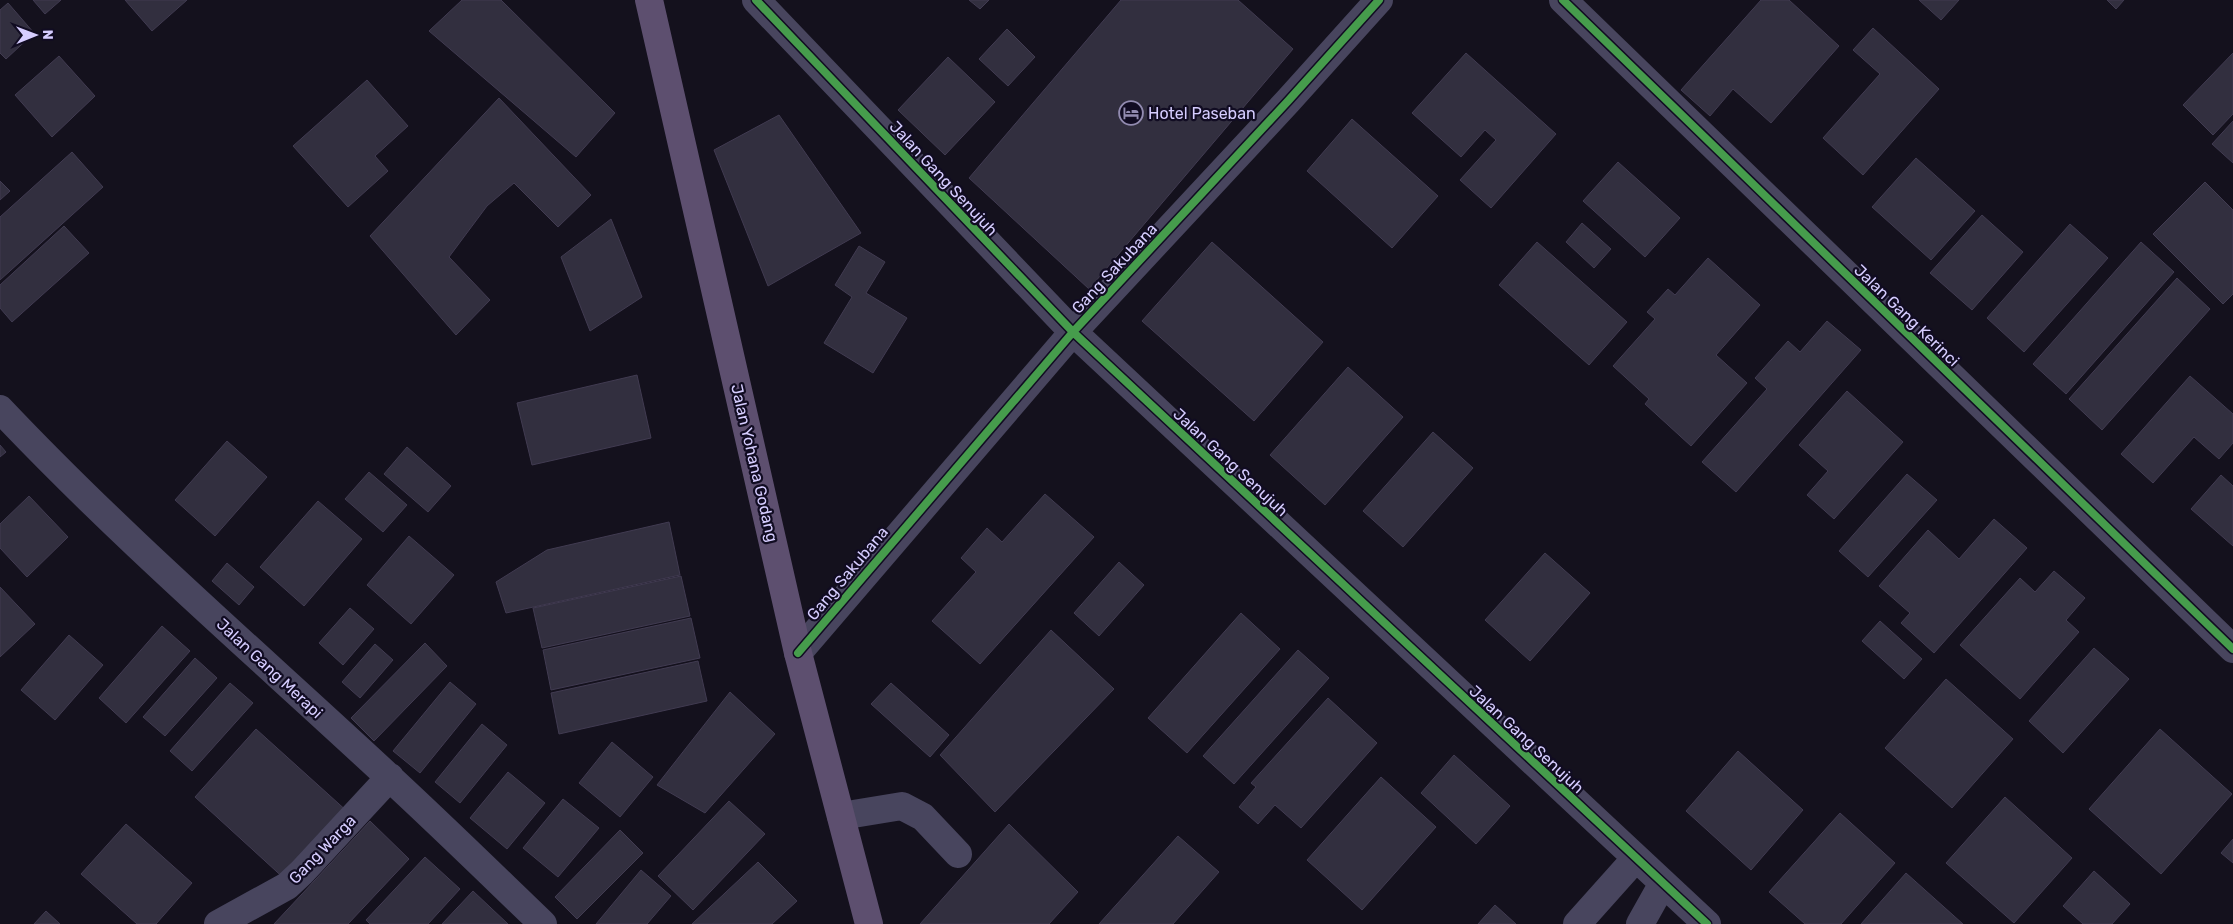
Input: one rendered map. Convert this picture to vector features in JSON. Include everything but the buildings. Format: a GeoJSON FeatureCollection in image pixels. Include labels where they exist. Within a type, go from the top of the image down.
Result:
{"type":"FeatureCollection","features":[{"type":"Feature","properties":{"kind":"main road","name":"Jalan Yohana Godang"},"geometry":{"type":"LineString","coordinates":[[649,0],[798,653],[869,924]]}},
{"type":"Feature","properties":{"kind":"street","name":"Jalan Gang Senujuh"},"geometry":{"type":"LineString","coordinates":[[756,0],[1073,332],[1707,924]]}},
{"type":"Feature","properties":{"kind":"street","name":"Gang Sakubana"},"geometry":{"type":"LineString","coordinates":[[798,653],[840,601],[1073,332],[1288,101],[1379,0]]}},
{"type":"Feature","properties":{"kind":"street","name":"Jalan Gang Kerinci"},"geometry":{"type":"LineString","coordinates":[[1563,0],[2233,649]]}},
{"type":"Feature","properties":{"kind":"street","name":"Jalan Gang Merapi"},"geometry":{"type":"LineString","coordinates":[[0,409],[69,480],[304,701],[390,777],[543,924]]}},
{"type":"Feature","properties":{"kind":"street","name":"Gang Warga"},"geometry":{"type":"LineString","coordinates":[[218,924],[287,886],[390,777]]}},
{"type":"Feature","properties":{"kind":"street"},"geometry":{"type":"LineString","coordinates":[[841,816],[902,806],[923,817],[958,854]]}},
{"type":"Feature","properties":{"kind":"street"},"geometry":{"type":"LineString","coordinates":[[1577,924],[1636,858]]}},
{"type":"Feature","properties":{"kind":"street"},"geometry":{"type":"LineString","coordinates":[[1640,924],[1663,883]]}},
{"type":"Feature","properties":{"kind":"cycle path"},"geometry":{"type":"LineString","coordinates":[[756,0],[1073,332],[1707,924]]}},
{"type":"Feature","properties":{"kind":"cycle path"},"geometry":{"type":"LineString","coordinates":[[798,653],[1073,332],[1288,101],[1379,0]]}},
{"type":"Feature","properties":{"kind":"cycle path"},"geometry":{"type":"LineString","coordinates":[[1563,0],[2233,649]]}},
{"type":"Feature","properties":{"kind":"place","name":"Hotel Paseban"},"geometry":{"type":"Point","coordinates":[1131,113]}}]}
